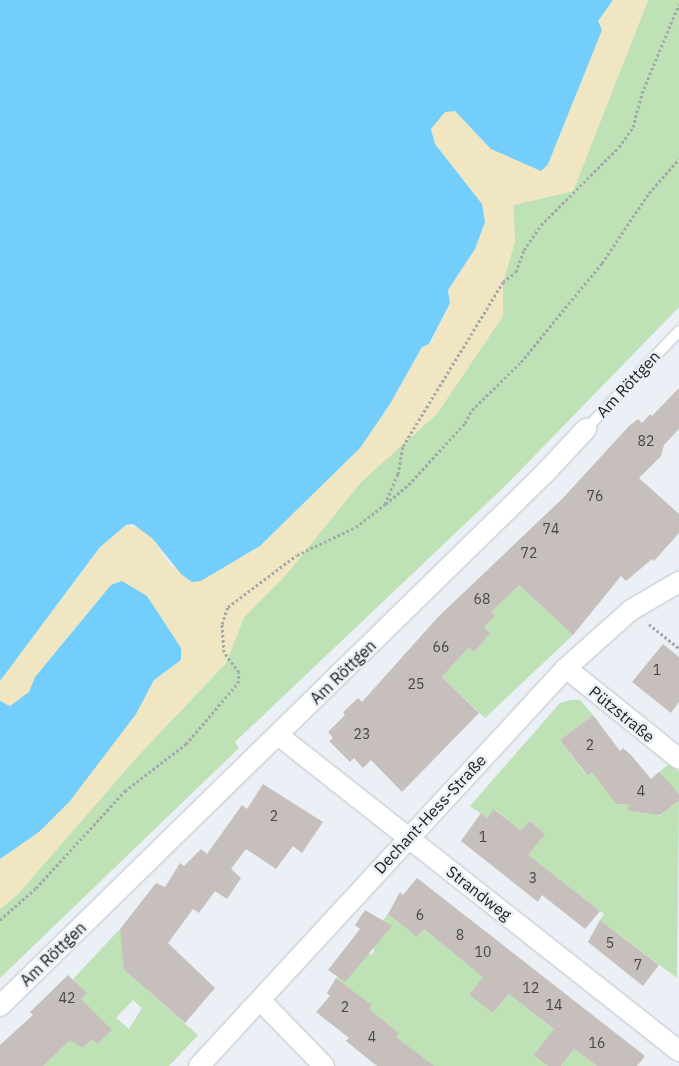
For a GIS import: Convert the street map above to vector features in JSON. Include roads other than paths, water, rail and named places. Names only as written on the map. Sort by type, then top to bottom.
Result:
[{"type":"street","name":"Am Röttgen","points":[[0,1006],[278,735],[586,429]]},
{"type":"street","name":"Dechant-Hess-Straße","points":[[199,1066],[408,837],[566,668],[631,610],[679,582]]},
{"type":"street","name":"Pützstraße","points":[[566,668],[679,759]]},
{"type":"street","name":"Strandweg","points":[[278,735],[679,1051]]},
{"type":"street","points":[[260,1000],[324,1066]]},
{"type":"lane","name":"Am Röttgen","points":[[586,429],[679,331]]},
{"type":"water","points":[[0,0],[613,0],[598,21],[602,30],[548,164],[541,171],[491,149],[455,111],[445,112],[431,129],[435,144],[482,204],[485,222],[475,249],[448,290],[450,303],[429,344],[422,347],[390,404],[360,448],[260,546],[201,581],[192,582],[181,574],[152,538],[133,524],[126,525],[100,547],[0,681]]},
{"type":"water","points":[[122,581],[147,596],[181,648],[181,660],[154,680],[136,714],[70,801],[39,832],[0,859],[0,701],[10,706],[29,692],[35,677],[111,585]]}]
